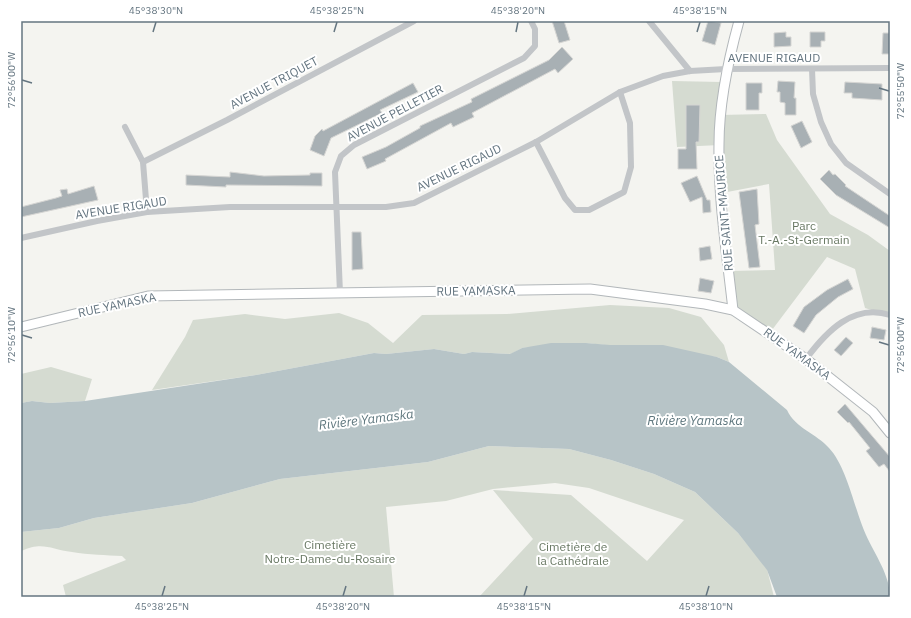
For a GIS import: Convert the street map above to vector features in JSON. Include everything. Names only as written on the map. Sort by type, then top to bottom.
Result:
[{"type":"street","name":"AVENUE TRIQUET","points":[[142,162],[227,120],[414,21]]},
{"type":"street","name":"AVENUE PELLETIER","points":[[340,293],[335,172],[340,156],[354,145],[524,58],[535,46],[535,29],[531,21]]},
{"type":"street","points":[[648,21],[690,71]]},
{"type":"street","name":"RUE SAINT-MAURICE","points":[[733,310],[719,180],[718,142],[726,69],[739,21]]},
{"type":"street","name":"AVENUE RIGAUD","points":[[21,238],[146,212],[230,207],[386,207],[414,203],[536,142],[620,92],[662,76],[690,71],[726,69],[890,68]]},
{"type":"street","points":[[812,69],[813,94],[821,122],[832,144],[846,163],[890,194]]},
{"type":"street","points":[[536,142],[565,198],[575,210],[589,210],[624,192],[631,167],[630,123],[620,92]]},
{"type":"street","points":[[125,127],[142,162],[146,212]]},
{"type":"street","name":"RUE YAMASKA","points":[[21,327],[148,296],[590,289],[705,304],[733,310],[806,359],[872,412],[890,433]]},
{"type":"street","points":[[806,359],[819,341],[843,320],[864,312],[890,315]]},
{"type":"green space","name":"Parc T.-A.-St-Germain","points":[[672,81],[722,82],[720,115],[766,114],[777,140],[830,214],[868,235],[890,251],[890,316],[865,308],[855,269],[827,257],[772,330],[733,310],[729,271],[775,270],[769,184],[722,193],[720,145],[677,147]]},
{"type":"green space","points":[[610,305],[669,308],[701,317],[724,345],[729,362],[717,357],[586,343],[522,348],[511,354],[472,352],[464,354],[434,349],[386,354],[374,353],[256,375],[152,390],[185,337],[193,320],[245,314],[285,319],[339,313],[368,323],[393,343],[422,315],[507,314]]},
{"type":"green space","points":[[51,367],[92,379],[85,401],[50,403],[32,401],[21,403],[21,374]]},
{"type":"green space","points":[[489,446],[569,449],[611,460],[654,474],[695,492],[738,533],[767,569],[774,597],[479,597],[533,539],[493,490],[571,495],[647,561],[684,520],[589,488],[555,483],[493,489],[446,501],[386,507],[394,597],[66,597],[63,585],[126,560],[122,556],[78,553],[41,546],[21,551],[21,532],[59,528],[94,518],[192,503],[280,479],[428,462]]},
{"type":"water","name":"Rivière Yamaska","points":[[551,343],[663,345],[717,357],[729,362],[787,410],[795,422],[824,443],[835,456],[846,478],[866,535],[885,573],[888,581],[890,597],[777,597],[767,570],[738,533],[695,492],[654,474],[611,460],[569,449],[489,446],[428,462],[280,479],[192,503],[94,518],[59,528],[21,532],[21,403],[32,401],[50,403],[85,401],[256,375],[374,353],[386,354],[434,349],[464,354],[472,352],[510,354],[522,348]]},
{"type":"building","points":[[552,21],[564,21],[570,40],[559,43]]},
{"type":"building","points":[[708,21],[721,23],[715,45],[702,41]]},
{"type":"building","points":[[786,32],[786,37],[791,37],[791,46],[774,47],[774,33]]},
{"type":"building","points":[[810,32],[825,32],[825,41],[821,41],[821,47],[810,47]]},
{"type":"building","points":[[883,33],[890,33],[890,54],[882,54]]},
{"type":"building","points":[[562,47],[573,59],[558,73],[555,69],[472,113],[474,117],[453,127],[451,123],[385,159],[386,161],[367,169],[362,157],[386,147],[420,128],[420,126],[472,102],[471,99],[549,60]]},
{"type":"building","points":[[778,81],[795,82],[794,98],[796,98],[796,115],[785,115],[785,103],[780,102],[780,92],[777,92]]},
{"type":"building","points":[[845,82],[882,84],[882,100],[852,98],[852,93],[844,93]]},
{"type":"building","points":[[413,83],[418,92],[380,110],[382,113],[331,138],[324,156],[310,150],[315,136],[322,129],[323,131]]},
{"type":"building","points":[[746,83],[762,83],[762,93],[759,93],[759,110],[746,110]]},
{"type":"building","points":[[686,105],[700,105],[699,142],[696,142],[697,169],[678,169],[678,149],[686,149]]},
{"type":"building","points":[[802,121],[812,142],[801,148],[791,126]]},
{"type":"building","points":[[829,170],[846,185],[845,186],[890,216],[890,228],[836,195],[820,179]]},
{"type":"building","points":[[230,172],[264,176],[310,175],[310,173],[322,173],[322,186],[226,185],[226,187],[186,185],[186,175],[230,177]]},
{"type":"building","points":[[697,176],[707,200],[710,200],[711,212],[703,213],[702,197],[690,202],[681,183]]},
{"type":"building","points":[[94,186],[98,200],[21,217],[21,207],[62,196],[60,190],[67,189],[68,194]]},
{"type":"building","points":[[757,189],[759,224],[755,225],[760,267],[749,268],[739,192]]},
{"type":"building","points":[[352,232],[361,232],[363,269],[352,270]]},
{"type":"building","points":[[710,246],[712,259],[700,261],[699,248]]},
{"type":"building","points":[[700,278],[714,281],[711,293],[698,291]]},
{"type":"building","points":[[848,279],[853,289],[838,297],[816,315],[804,333],[793,326],[804,307],[827,290]]},
{"type":"building","points":[[872,327],[886,330],[884,340],[870,338]]},
{"type":"building","points":[[846,337],[853,343],[841,356],[834,350]]},
{"type":"building","points":[[845,404],[890,457],[890,472],[884,464],[879,467],[866,451],[870,448],[849,422],[848,423],[837,412]]},
{"type":"park label","name":"Cimetière Notre-Dame-du-Rosaire","points":[[330,552]]},
{"type":"park label","name":"Cimetière de la Cathédrale","points":[[573,554]]}]
